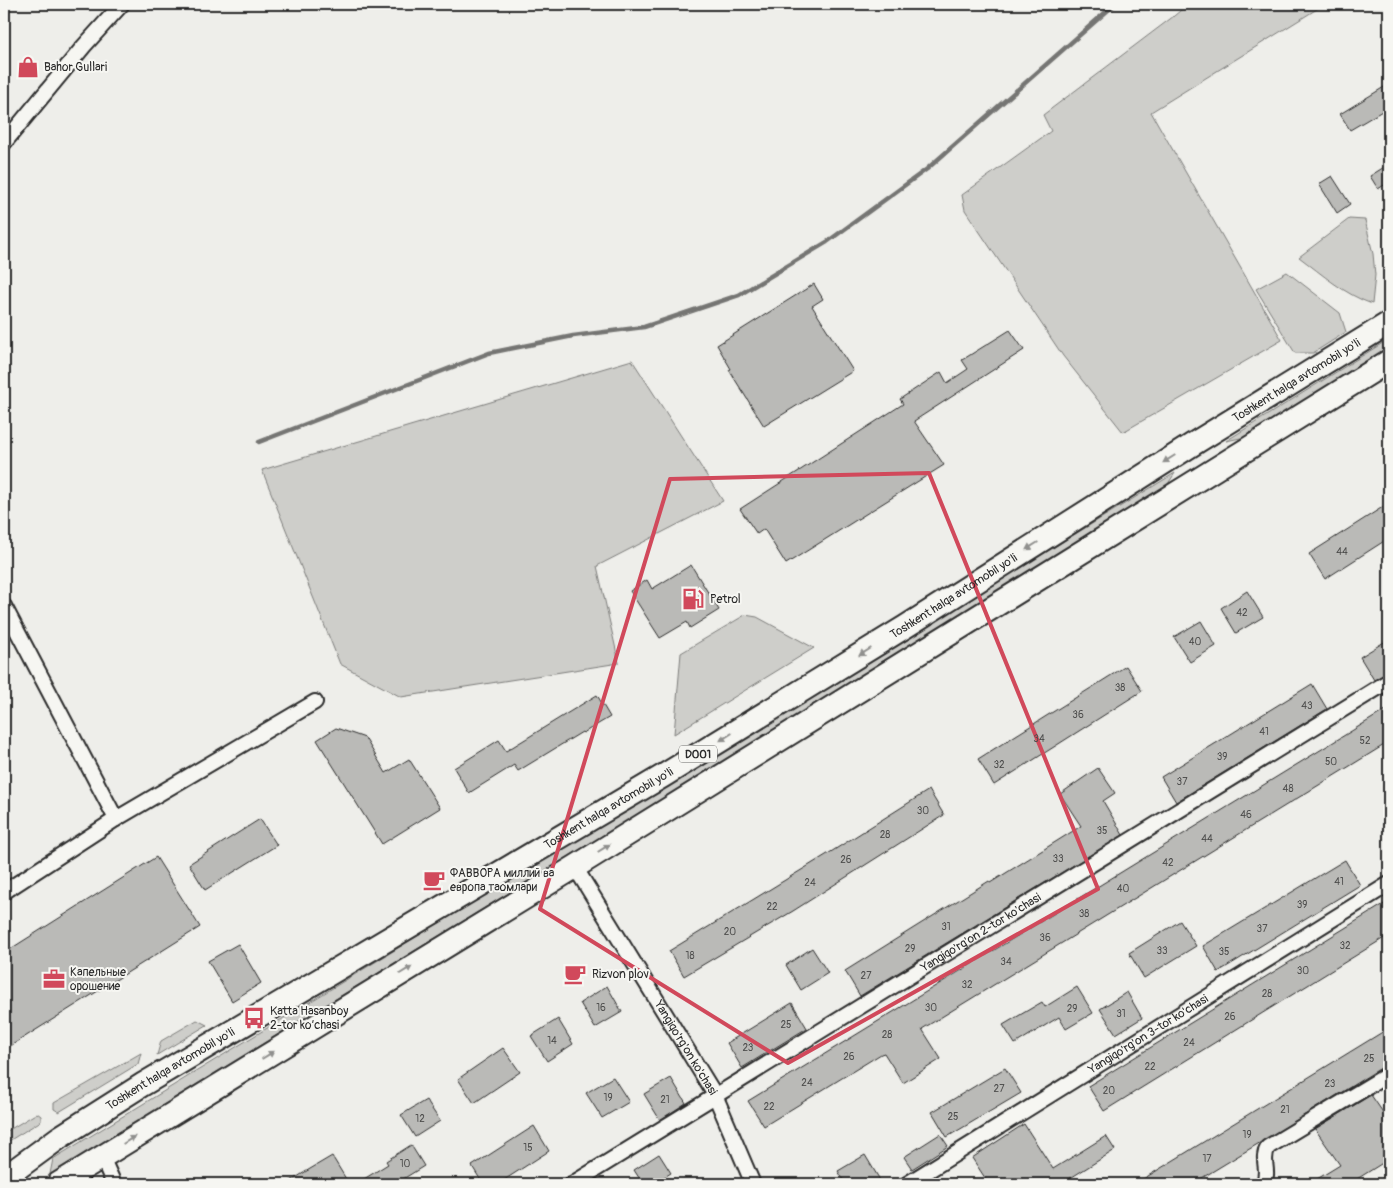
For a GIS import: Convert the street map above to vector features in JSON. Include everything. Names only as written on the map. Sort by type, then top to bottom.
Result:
[{"type":"highway","name":"Toshkent halqa avtomobil yo'li","points":[[4,1179],[60,1137],[142,1085],[663,776],[905,627],[1198,441],[1389,323]]},
{"type":"highway","name":"D001","points":[[58,1184],[1389,361]]},
{"type":"highway","points":[[1198,441],[1215,469]]},
{"type":"highway","points":[[4,1179],[11,1184]]},
{"type":"street","points":[[4,143],[84,46],[122,4]]},
{"type":"street","points":[[4,606],[116,819]]},
{"type":"street","name":"Yangiqo'rg'on 2-tor ko'chasi","points":[[572,1184],[1389,681]]},
{"type":"street","points":[[4,892],[116,819],[316,702]]},
{"type":"street","name":"Yangiqo'rg'on ko'chasi","points":[[575,866],[715,1095],[753,1184]]},
{"type":"street","name":"Yangiqo'rg'on 3-tor ko'chasi","points":[[907,1184],[1389,884]]},
{"type":"street","points":[[1263,1184],[1267,1177],[1264,1154],[1268,1147],[1389,1074]]},
{"type":"street","points":[[102,1157],[114,1184]]},
{"type":"highlighted area","points":[[929,473],[1098,889],[788,1063],[540,909],[670,479]]},
{"type":"shaded area","points":[[1188,4],[1325,4],[1151,112],[1282,340],[1123,432],[1063,356],[965,210],[962,195],[1051,131],[1043,115]]},
{"type":"shaded area","points":[[1349,219],[1365,220],[1373,254],[1375,275],[1372,304],[1343,289],[1299,257]]},
{"type":"shaded area","points":[[1287,272],[1340,313],[1346,332],[1313,353],[1295,353],[1256,289]]},
{"type":"shaded area","points":[[1389,339],[1389,352],[1260,434],[1226,441]]},
{"type":"shaded area","points":[[632,360],[723,501],[597,566],[619,663],[401,697],[340,664],[262,470]]},
{"type":"shaded area","points":[[1175,473],[1162,493],[50,1174],[53,1159]]},
{"type":"shaded area","points":[[745,615],[757,617],[814,648],[674,734],[681,653]]},
{"type":"shaded area","points":[[197,1020],[207,1025],[157,1055],[161,1041]]},
{"type":"shaded area","points":[[141,1053],[138,1064],[59,1112],[54,1109],[54,1103]]},
{"type":"shaded area","points":[[37,1113],[41,1116],[41,1121],[4,1144],[4,1133]]},
{"type":"building","points":[[1389,84],[1389,107],[1350,130],[1340,114]]},
{"type":"building","points":[[1389,164],[1389,182],[1378,189],[1370,176]]},
{"type":"building","points":[[1332,176],[1350,204],[1337,213],[1319,184]]},
{"type":"building","points":[[814,284],[823,299],[812,306],[853,371],[764,426],[729,370],[731,369],[717,345]]},
{"type":"building","points":[[1010,330],[1024,350],[914,421],[944,465],[786,564],[764,529],[757,534],[740,509],[903,404],[900,399],[941,372],[947,383],[968,369],[962,360]]},
{"type":"building","points":[[1389,503],[1389,538],[1325,579],[1309,554]]},
{"type":"building","points":[[691,565],[719,610],[690,628],[687,622],[660,638],[630,591],[647,580],[652,589]]},
{"type":"building","points":[[1247,591],[1263,617],[1236,633],[1221,608]]},
{"type":"building","points":[[1201,621],[1216,646],[1190,662],[1174,637]]},
{"type":"building","points":[[1389,639],[1389,672],[1374,680],[1360,657]]},
{"type":"building","points":[[1126,666],[1142,691],[994,785],[978,759]]},
{"type":"building","points":[[1312,684],[1327,709],[1176,802],[1161,777]]},
{"type":"building","points":[[597,695],[610,717],[518,771],[514,765],[469,793],[454,768],[499,740],[506,751]]},
{"type":"building","points":[[1389,708],[1389,742],[922,1029],[941,1059],[903,1083],[884,1053],[881,1054],[764,1126],[748,1101]]},
{"type":"building","points":[[336,728],[365,738],[386,773],[409,759],[440,808],[382,844],[317,740]]},
{"type":"building","points":[[1098,768],[1115,793],[1103,801],[1123,835],[860,996],[845,971],[1081,826],[1060,794]]},
{"type":"building","points":[[929,790],[944,815],[793,911],[684,976],[669,951]]},
{"type":"building","points":[[260,819],[277,845],[205,890],[189,864]]},
{"type":"building","points":[[156,857],[200,927],[4,1050],[4,953]]},
{"type":"building","points":[[1345,860],[1360,885],[1218,972],[1203,946]]},
{"type":"building","points":[[1389,901],[1389,935],[1104,1111],[1088,1086]]},
{"type":"building","points":[[1180,921],[1196,946],[1144,978],[1129,953]]},
{"type":"building","points":[[238,944],[261,983],[232,1001],[208,961]]},
{"type":"building","points":[[812,948],[828,973],[801,990],[786,965]]},
{"type":"building","points":[[607,986],[622,1012],[595,1028],[580,1003]]},
{"type":"building","points":[[1077,987],[1093,1013],[1066,1029],[1059,1017],[1015,1044],[1003,1025],[1042,1002],[1045,1007]]},
{"type":"building","points":[[1127,992],[1142,1018],[1116,1034],[1100,1009]]},
{"type":"building","points":[[792,1003],[807,1028],[742,1068],[727,1043]]},
{"type":"building","points":[[558,1019],[573,1044],[547,1061],[531,1036]]},
{"type":"building","points":[[1389,1028],[1389,1063],[1261,1142],[1192,1184],[1135,1184]]},
{"type":"building","points":[[503,1048],[520,1072],[474,1103],[458,1079]]},
{"type":"building","points":[[1005,1068],[1021,1093],[947,1137],[932,1112]]},
{"type":"building","points":[[613,1077],[629,1102],[602,1118],[586,1093]]},
{"type":"building","points":[[671,1078],[686,1103],[660,1120],[644,1094]]},
{"type":"building","points":[[1371,1095],[1389,1121],[1389,1159],[1349,1184],[1309,1184],[1340,1165],[1315,1129]]},
{"type":"building","points":[[426,1100],[440,1121],[415,1137],[401,1115]]},
{"type":"building","points":[[1024,1124],[1053,1169],[1106,1136],[1115,1150],[1061,1184],[989,1184],[972,1158]]},
{"type":"building","points":[[534,1126],[549,1151],[498,1184],[483,1184],[472,1166]]},
{"type":"building","points":[[940,1134],[948,1146],[912,1169],[904,1157]]},
{"type":"building","points":[[411,1145],[424,1166],[395,1184],[356,1184],[388,1164],[386,1161]]},
{"type":"building","points":[[659,1154],[671,1173],[653,1184],[643,1184],[634,1170]]},
{"type":"building","points":[[865,1155],[880,1180],[873,1184],[846,1184],[838,1171]]},
{"type":"building","points":[[332,1156],[349,1184],[286,1184],[305,1172]]},
{"type":"waterway","points":[[259,442],[489,353],[573,336],[644,327],[739,295],[827,242],[927,169],[1115,4]]},
{"type":"place","name":"Bahor Gullari","points":[[28,67]]},
{"type":"place","name":"Petrol","points":[[693,599]]},
{"type":"place","name":"ФАВВОРА миллий ва европа таомлари","points":[[434,880]]},
{"type":"place","name":"Rizvon plov","points":[[575,974]]},
{"type":"place","name":"Капельные орошение","points":[[54,979]]},
{"type":"place","name":"Katta Hasanboy 2-tor ko’chasi","points":[[254,1018]]}]
